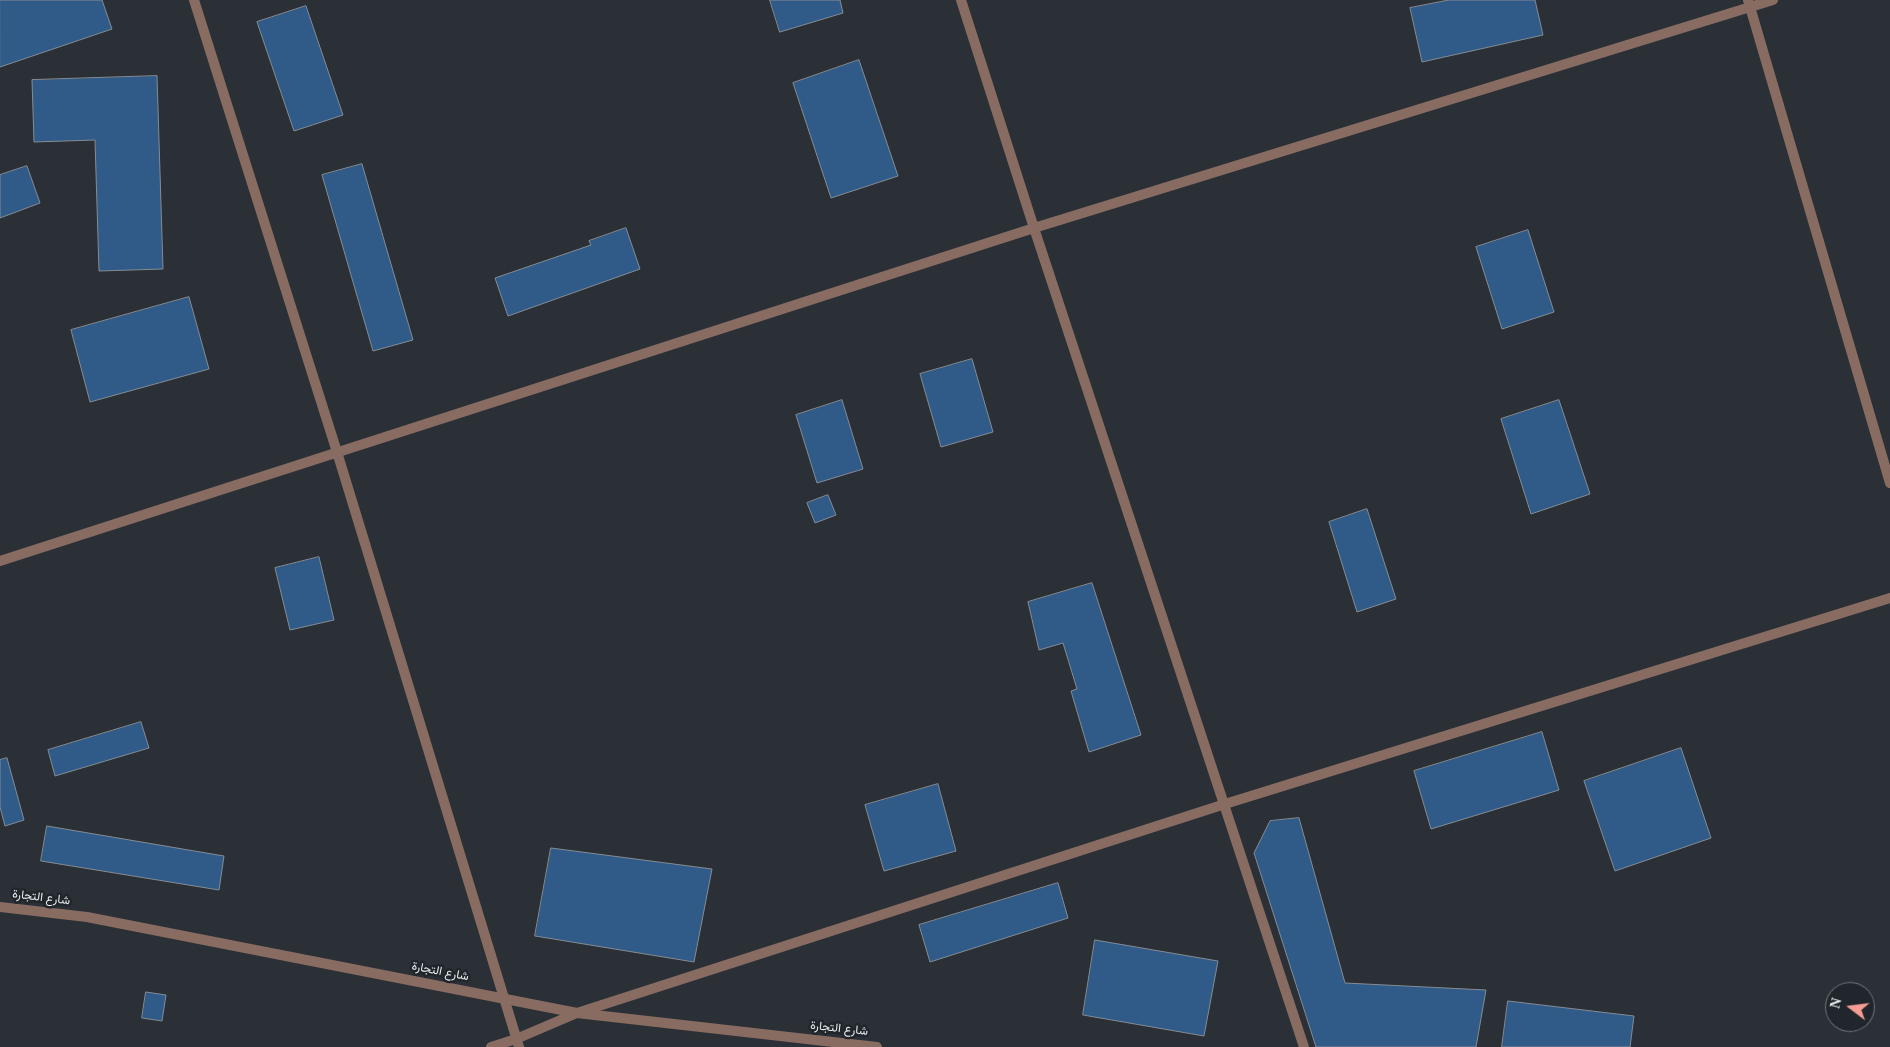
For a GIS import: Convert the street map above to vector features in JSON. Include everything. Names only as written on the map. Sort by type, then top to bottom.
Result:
[{"type":"street","points":[[194,0],[337,452],[518,1043]]},
{"type":"street","points":[[962,0],[1034,228],[1304,1047]]},
{"type":"street","points":[[0,561],[1034,228],[1749,4],[1774,0]]},
{"type":"street","points":[[1749,4],[1890,483]]},
{"type":"street","points":[[492,1047],[518,1043],[577,1013],[1225,804],[1890,598]]},
{"type":"street","name":"شارع التجارة","points":[[0,906],[87,917],[577,1013],[877,1047]]},
{"type":"building","points":[[0,0],[102,0],[112,29],[0,67]]},
{"type":"building","points":[[770,0],[840,0],[843,13],[780,32]]},
{"type":"building","points":[[1449,0],[1535,0],[1543,35],[1422,62],[1410,8]]},
{"type":"building","points":[[306,6],[343,115],[294,131],[257,22]]},
{"type":"building","points":[[859,60],[898,176],[831,198],[793,83]]},
{"type":"building","points":[[157,76],[163,269],[99,271],[95,140],[34,142],[32,80]]},
{"type":"building","points":[[362,164],[413,340],[373,351],[322,175]]},
{"type":"building","points":[[27,166],[40,203],[0,218],[0,175]]},
{"type":"building","points":[[626,228],[640,269],[508,316],[495,278],[591,245],[589,241]]},
{"type":"building","points":[[1528,230],[1554,312],[1502,329],[1476,247]]},
{"type":"building","points":[[189,297],[209,369],[90,402],[71,330]]},
{"type":"building","points":[[972,359],[993,432],[941,447],[920,374]]},
{"type":"building","points":[[842,400],[863,469],[817,483],[796,415]]},
{"type":"building","points":[[1559,400],[1590,494],[1531,514],[1501,419]]},
{"type":"building","points":[[828,495],[836,515],[815,523],[807,503]]},
{"type":"building","points":[[1367,509],[1396,599],[1357,612],[1329,522]]},
{"type":"building","points":[[319,557],[334,620],[290,630],[275,568]]},
{"type":"building","points":[[1092,583],[1141,735],[1089,752],[1071,691],[1077,689],[1063,643],[1039,650],[1028,602]]},
{"type":"building","points":[[141,722],[149,748],[55,776],[48,750]]},
{"type":"building","points":[[1542,732],[1559,790],[1431,829],[1414,771]]},
{"type":"building","points":[[1681,748],[1711,838],[1615,871],[1584,781]]},
{"type":"building","points":[[7,758],[24,820],[5,826],[0,807],[0,760]]},
{"type":"building","points":[[938,784],[956,851],[884,871],[865,805]]},
{"type":"building","points":[[1299,818],[1345,983],[1486,990],[1476,1047],[1316,1047],[1254,853],[1270,821]]},
{"type":"building","points":[[47,826],[224,856],[219,890],[41,861]]},
{"type":"building","points":[[551,848],[712,869],[694,962],[535,936]]},
{"type":"building","points":[[1058,883],[1068,918],[930,962],[919,925]]},
{"type":"building","points":[[1095,940],[1218,961],[1204,1036],[1083,1015]]},
{"type":"building","points":[[146,992],[166,995],[162,1021],[142,1018]]},
{"type":"building","points":[[1508,1001],[1634,1016],[1630,1047],[1502,1047]]}]
